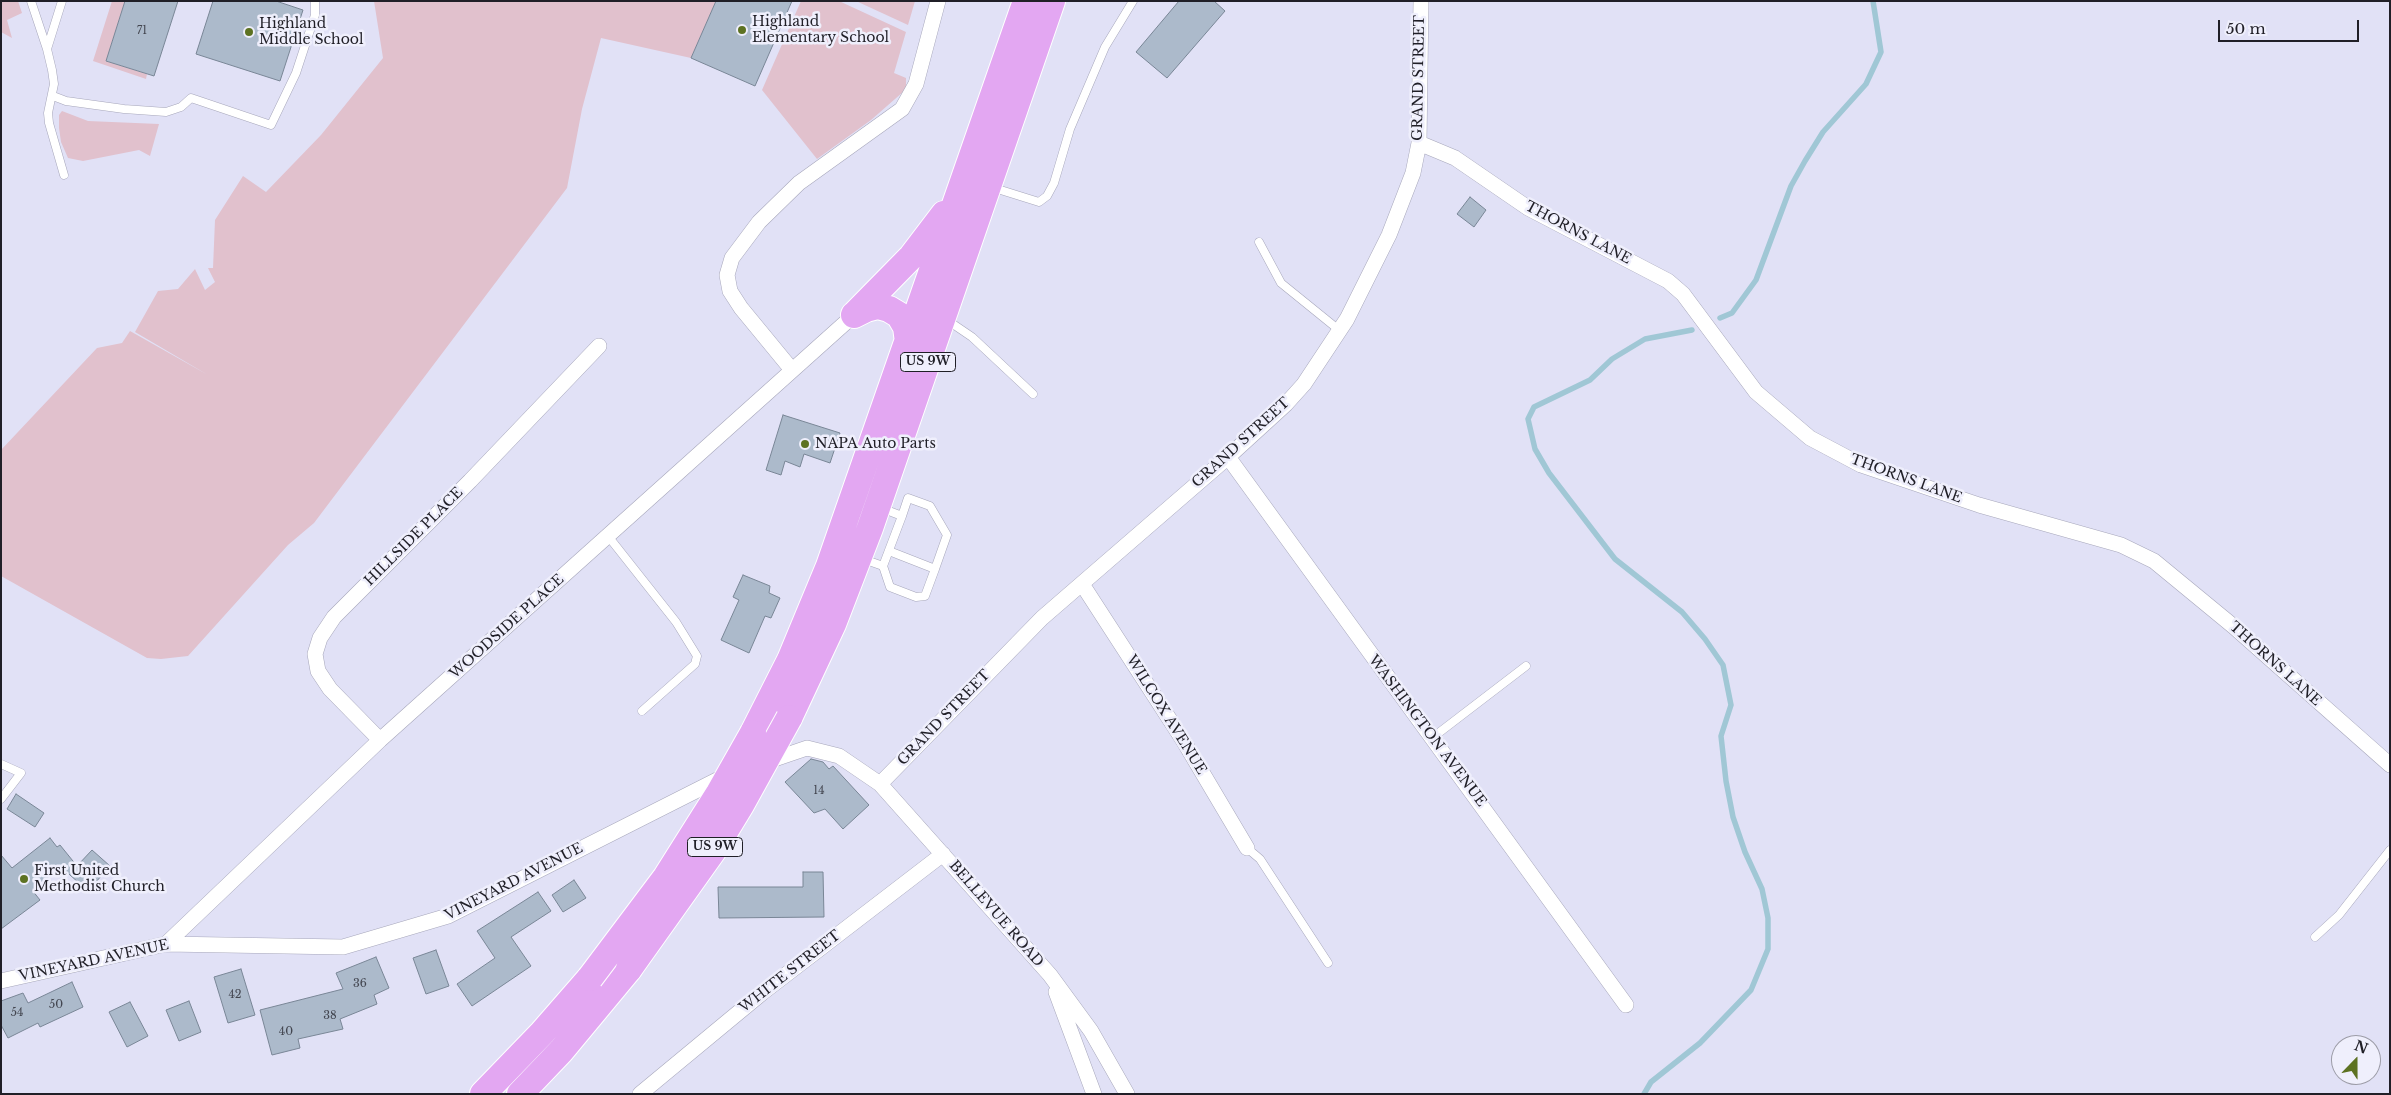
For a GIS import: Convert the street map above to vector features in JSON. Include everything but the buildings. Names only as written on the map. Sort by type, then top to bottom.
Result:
[{"type":"highway","name":"US 9W","points":[[483,1094],[542,1033],[590,978],[671,869],[719,793],[753,733],[790,660],[817,598],[1026,1]]},
{"type":"highway","name":"US 9W","points":[[520,1094],[561,1051],[629,969],[713,851],[760,772],[789,718],[833,624],[871,561],[877,506],[1052,1]]},
{"type":"highway","points":[[854,315],[928,238],[969,168]]},
{"type":"highway","points":[[854,315],[878,306],[889,309],[898,316],[906,327],[908,342]]},
{"type":"street","points":[[792,370],[740,308],[730,291],[727,275],[732,258],[759,222],[799,183],[902,109],[916,84],[938,1]]},
{"type":"street","name":"GRAND STREET","points":[[880,784],[1042,618],[1228,457],[1286,404],[1304,384],[1339,330],[1389,236],[1413,173],[1419,143],[1421,1]]},
{"type":"street","name":"THORNS LANE","points":[[1419,143],[1455,158],[1528,208],[1668,281],[1683,294],[1756,392],[1810,438],[1861,465],[1978,505],[2121,545],[2154,560],[2233,626],[2390,765]]},
{"type":"street","name":"WOODSIDE PLACE","points":[[166,944],[380,740],[854,315]]},
{"type":"street","name":"HILLSIDE PLACE","points":[[380,740],[330,689],[318,672],[315,654],[320,638],[334,617],[470,482],[600,346]]},
{"type":"street","name":"WASHINGTON AVENUE","points":[[1228,457],[1626,1005]]},
{"type":"street","name":"WILCOX AVENUE","points":[[1082,584],[1183,740],[1247,848]]},
{"type":"street","name":"VINEYARD AVENUE","points":[[1,981],[166,944],[343,947],[448,916],[722,776],[807,748],[838,756],[880,784],[943,854]]},
{"type":"street","name":"BELLEVUE ROAD","points":[[943,854],[1050,975],[1091,1031],[1127,1094]]},
{"type":"street","name":"WHITE STREET","points":[[640,1094],[762,993],[943,854]]},
{"type":"street","points":[[1050,975],[1089,1090]]},
{"type":"lane","points":[[31,1],[47,49],[54,84],[48,113],[49,123],[64,175]]},
{"type":"lane","points":[[47,49],[62,1]]},
{"type":"lane","points":[[53,96],[66,101],[124,110],[166,112],[181,107],[191,98],[271,125],[296,73],[315,15],[315,1]]},
{"type":"lane","points":[[989,186],[1038,202],[1048,196],[1054,183],[1070,129],[1105,47],[1133,1]]},
{"type":"lane","points":[[1259,242],[1281,284],[1339,330]]},
{"type":"lane","points":[[943,318],[972,337],[1033,394]]},
{"type":"lane","points":[[908,498],[930,506],[947,536],[925,596],[916,597],[890,587],[871,561],[889,551],[908,498]]},
{"type":"lane","points":[[877,506],[902,516]]},
{"type":"lane","points":[[608,536],[676,622],[697,656],[695,664],[642,712]]},
{"type":"lane","points":[[889,551],[934,569]]},
{"type":"lane","points":[[1432,738],[1526,666]]},
{"type":"lane","points":[[1,764],[21,773],[1,799]]},
{"type":"lane","points":[[1247,848],[1260,859],[1328,963]]},
{"type":"lane","points":[[2315,937],[2335,920],[2390,850]]},
{"type":"shaded area","points":[[1,1],[18,1],[22,13],[7,20],[12,38],[1,32]]},
{"type":"shaded area","points":[[112,1],[125,1],[106,61],[147,74],[146,79],[93,61]]},
{"type":"shaded area","points":[[374,1],[716,1],[691,58],[601,38],[582,109],[567,188],[314,523],[288,545],[188,656],[161,659],[147,658],[1,576],[1,450],[97,348],[122,343],[130,331],[208,375],[135,332],[158,291],[178,289],[195,269],[205,290],[215,282],[208,268],[213,268],[215,220],[243,176],[266,192],[321,135],[383,58]]},
{"type":"shaded area","points":[[801,1],[839,1],[906,32],[894,73],[906,78],[906,87],[903,92],[871,120],[817,159],[762,90]]},
{"type":"shaded area","points":[[856,1],[896,2],[915,1],[908,25]]},
{"type":"shaded area","points":[[62,111],[88,121],[159,124],[150,156],[139,150],[83,161],[68,158],[61,142],[59,128],[59,115]]},
{"type":"waterway","points":[[1720,318],[1732,313],[1756,280],[1791,186],[1823,132],[1866,84],[1881,52],[1873,1]]},
{"type":"waterway","points":[[1644,1094],[1651,1082],[1700,1043],[1751,990],[1768,949],[1768,918],[1762,889],[1745,852],[1733,817],[1726,781],[1721,736],[1731,705],[1723,665],[1705,639],[1682,612],[1615,559],[1549,473],[1535,449],[1528,419],[1534,407],[1590,380],[1612,359],[1645,339],[1692,330]]},
{"type":"place","name":"Highland Elementary School","points":[[742,30]]},
{"type":"place","name":"Highland Middle School","points":[[249,32]]},
{"type":"place","name":"NAPA Auto Parts","points":[[805,444]]},
{"type":"place","name":"First United Methodist Church","points":[[24,879]]}]
